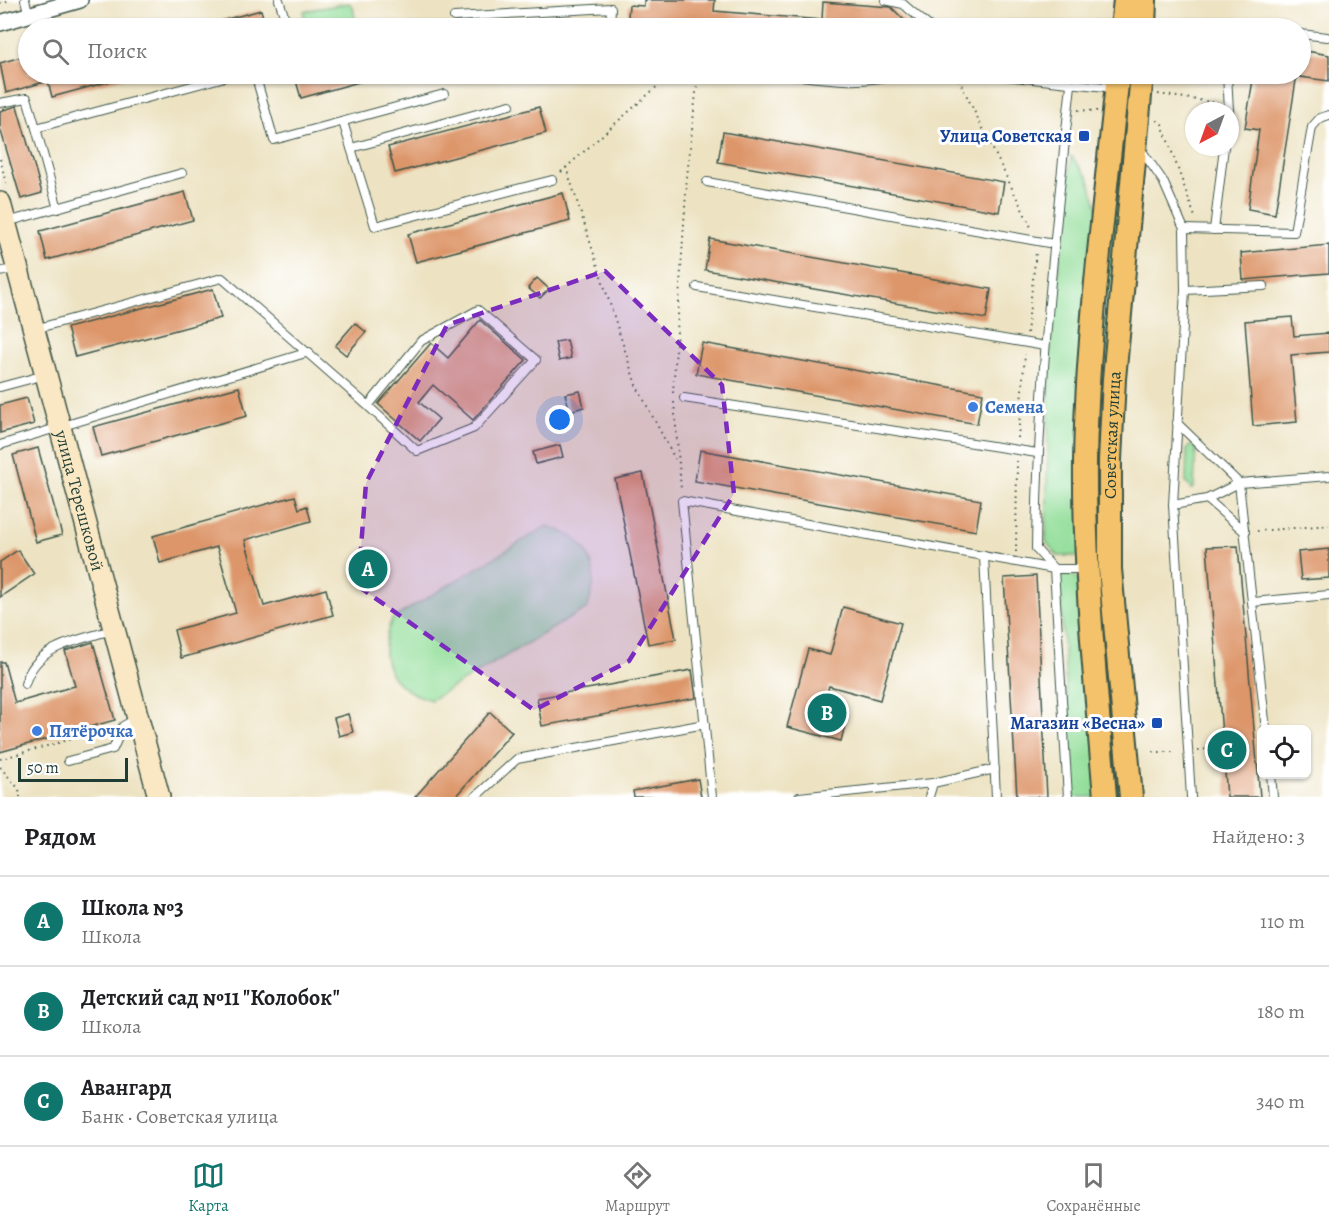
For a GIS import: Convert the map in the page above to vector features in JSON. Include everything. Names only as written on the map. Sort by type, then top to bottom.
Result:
[{"type":"main road","points":[[1123,18],[1125,0]]},
{"type":"main road","points":[[1144,18],[1145,0]]},
{"type":"main road","name":"Советская улица","points":[[1106,797],[1087,569],[1086,417],[1117,84]]},
{"type":"main road","name":"Советская улица","points":[[1131,797],[1110,569],[1110,480],[1114,379],[1134,180],[1147,84]]},
{"type":"street","points":[[0,23],[27,7],[80,0]]},
{"type":"street","name":"улица Терешковой","points":[[3,213],[9,270],[34,329],[114,630],[131,722],[159,797]]},
{"type":"lane","points":[[279,0],[285,18]]},
{"type":"lane","points":[[885,0],[903,4],[919,18]]},
{"type":"lane","points":[[454,17],[614,4]]},
{"type":"lane","points":[[1311,36],[1327,38]]},
{"type":"lane","points":[[36,128],[199,84]]},
{"type":"lane","points":[[258,84],[274,140],[444,94]]},
{"type":"lane","points":[[1063,84],[1082,84]]},
{"type":"lane","points":[[1228,84],[1229,102]]},
{"type":"lane","points":[[1068,797],[1054,569],[1036,549],[1037,453],[1044,346],[1071,85]]},
{"type":"lane","points":[[0,103],[27,98],[58,208]]},
{"type":"lane","points":[[351,148],[510,105]]},
{"type":"lane","points":[[1184,229],[1294,232],[1312,128],[1320,118],[1329,115]]},
{"type":"lane","points":[[343,122],[375,226],[552,180]]},
{"type":"lane","points":[[1138,145],[1163,181],[1184,229],[1185,290],[1173,505],[1191,797]]},
{"type":"lane","points":[[1214,230],[1223,156]]},
{"type":"lane","points":[[1134,180],[1145,171],[1152,172],[1163,181]]},
{"type":"lane","points":[[3,213],[58,208],[182,173]]},
{"type":"lane","points":[[707,182],[1054,244]]},
{"type":"lane","points":[[34,329],[222,278],[309,352],[417,452],[474,428],[536,360],[478,309],[421,340],[368,406]]},
{"type":"lane","points":[[1185,290],[1264,286]]},
{"type":"lane","points":[[697,287],[1044,346]]},
{"type":"lane","points":[[0,445],[309,352]]},
{"type":"lane","points":[[0,387],[46,375]]},
{"type":"lane","points":[[684,398],[1037,453]]},
{"type":"lane","points":[[1177,423],[1239,483],[1266,725]]},
{"type":"lane","points":[[1173,505],[1207,499],[1239,483],[1329,476]]},
{"type":"lane","points":[[1207,499],[1245,532]]},
{"type":"lane","points":[[712,797],[682,501],[1054,569],[1087,569]]},
{"type":"lane","points":[[984,556],[996,797]]},
{"type":"lane","points":[[1253,603],[1329,595]]},
{"type":"lane","points":[[25,684],[28,673],[41,656],[54,648],[114,630]]},
{"type":"lane","points":[[68,761],[113,749],[131,722]]},
{"type":"lane","points":[[475,797],[517,759],[705,724]]},
{"type":"lane","points":[[799,797],[933,783],[996,769]]},
{"type":"lane","points":[[1271,779],[1273,797]]},
{"type":"lane","points":[[929,797],[933,783]]},
{"type":"path","points":[[0,3],[11,0]]},
{"type":"path","points":[[660,84],[566,167],[636,385],[676,461]]},
{"type":"path","points":[[682,501],[676,461],[673,397],[687,177],[697,84]]},
{"type":"path","points":[[961,84],[1038,241],[1017,450],[1015,520],[1017,562]]},
{"type":"path","points":[[1150,84],[1209,102]]},
{"type":"path","points":[[1069,109],[1099,111]]},
{"type":"path","points":[[1154,117],[1162,124],[1196,220],[1214,230]]},
{"type":"path","points":[[1245,532],[1329,525]]},
{"type":"path","points":[[0,759],[131,722]]},
{"type":"path","points":[[0,767],[19,789],[20,797]]},
{"type":"highlighted area","points":[[605,271],[722,385],[734,494],[629,661],[534,710],[358,586],[366,483],[447,325]]},
{"type":"green space","points":[[349,3],[353,7],[355,18],[304,18],[304,11]]},
{"type":"green space","points":[[1124,102],[1132,103],[1103,558],[1096,558],[1096,444],[1102,330]]},
{"type":"green space","points":[[1071,156],[1088,177],[1098,208],[1080,556],[1058,556],[1046,542],[1050,349]]},
{"type":"green space","points":[[1196,443],[1194,488],[1191,489],[1186,482],[1187,448]]},
{"type":"green space","points":[[547,526],[573,538],[589,556],[593,580],[587,608],[431,700],[417,695],[396,680],[389,670],[385,647],[392,619]]},
{"type":"green space","points":[[1074,575],[1083,588],[1100,797],[1073,797],[1059,576]]},
{"type":"green space","points":[[1106,579],[1122,797],[1114,797],[1095,580]]},
{"type":"building","points":[[644,0],[715,0],[714,11],[798,18],[628,18],[629,5],[644,6]]},
{"type":"building","points":[[823,2],[891,7],[902,18],[822,18]]},
{"type":"building","points":[[261,10],[263,18],[231,18]]},
{"type":"building","points":[[1311,52],[1329,55],[1329,81],[1311,79]]},
{"type":"building","points":[[18,58],[18,84],[38,84],[6,93],[0,63]]},
{"type":"building","points":[[49,84],[100,84],[52,97]]},
{"type":"building","points":[[297,84],[352,84],[301,98]]},
{"type":"building","points":[[1252,84],[1295,84],[1275,214],[1248,209],[1259,130],[1245,128]]},
{"type":"building","points":[[17,106],[42,193],[21,199],[0,128],[0,111]]},
{"type":"building","points":[[539,107],[546,133],[395,173],[388,147]]},
{"type":"building","points":[[723,132],[1004,182],[999,212],[718,162]]},
{"type":"building","points":[[185,192],[193,220],[47,260],[40,231]]},
{"type":"building","points":[[563,193],[570,221],[416,262],[408,234]]},
{"type":"building","points":[[710,239],[991,289],[986,319],[705,270]]},
{"type":"building","points":[[1329,245],[1329,273],[1243,280],[1241,253]]},
{"type":"building","points":[[537,278],[549,289],[540,298],[528,288]]},
{"type":"building","points":[[213,289],[221,318],[75,357],[67,328]]},
{"type":"building","points":[[1292,317],[1294,336],[1329,333],[1329,352],[1291,355],[1297,422],[1253,426],[1245,321]]},
{"type":"building","points":[[480,320],[526,360],[473,420],[433,385],[419,402],[439,419],[420,441],[378,404],[431,343],[448,358]]},
{"type":"building","points":[[355,323],[366,332],[346,355],[335,346]]},
{"type":"building","points":[[567,340],[571,358],[559,361],[555,342]]},
{"type":"building","points":[[702,343],[983,393],[977,424],[696,374]]},
{"type":"building","points":[[239,387],[247,416],[101,456],[93,427]]},
{"type":"building","points":[[580,391],[584,407],[570,411],[565,394]]},
{"type":"building","points":[[27,398],[34,424],[0,433],[0,405]]},
{"type":"building","points":[[560,445],[563,457],[536,464],[533,452]]},
{"type":"building","points":[[38,448],[62,535],[36,542],[13,455]]},
{"type":"building","points":[[700,450],[981,500],[976,531],[695,481]]},
{"type":"building","points":[[643,473],[676,639],[648,644],[615,479]]},
{"type":"building","points":[[295,496],[299,509],[307,506],[311,521],[245,540],[264,606],[326,589],[333,615],[181,658],[174,630],[236,613],[217,547],[160,563],[153,536]]},
{"type":"building","points":[[1238,546],[1260,797],[1227,797],[1207,547]]},
{"type":"building","points":[[1329,549],[1329,578],[1301,580],[1298,552]]},
{"type":"building","points":[[18,550],[34,574],[0,597],[0,562]]},
{"type":"building","points":[[1036,576],[1047,797],[1017,797],[1004,578]]},
{"type":"building","points":[[843,607],[901,623],[880,700],[829,686],[823,707],[848,714],[841,741],[787,727],[808,649],[830,655]]},
{"type":"building","points":[[93,642],[115,720],[0,752],[0,662],[4,662],[15,703],[75,686],[65,651]]},
{"type":"building","points":[[692,670],[696,698],[542,726],[537,698]]},
{"type":"building","points":[[490,712],[512,732],[455,797],[415,797]]},
{"type":"building","points":[[348,714],[353,732],[339,736],[334,718]]},
{"type":"building","points":[[698,779],[701,797],[634,797],[633,791]]},
{"type":"place","name":"Улица Советская","points":[[1084,136]]},
{"type":"place","name":"Семена","points":[[973,407]]},
{"type":"place","name":"Школа №3","points":[[368,569]]},
{"type":"place","name":"Детский сад №11 \"Колобок\"","points":[[827,713]]},
{"type":"place","name":"Магазин «Весна»","points":[[1157,723]]},
{"type":"place","name":"Пятёрочка","points":[[37,731]]},
{"type":"place","name":"Авангард","points":[[1227,750]]}]
